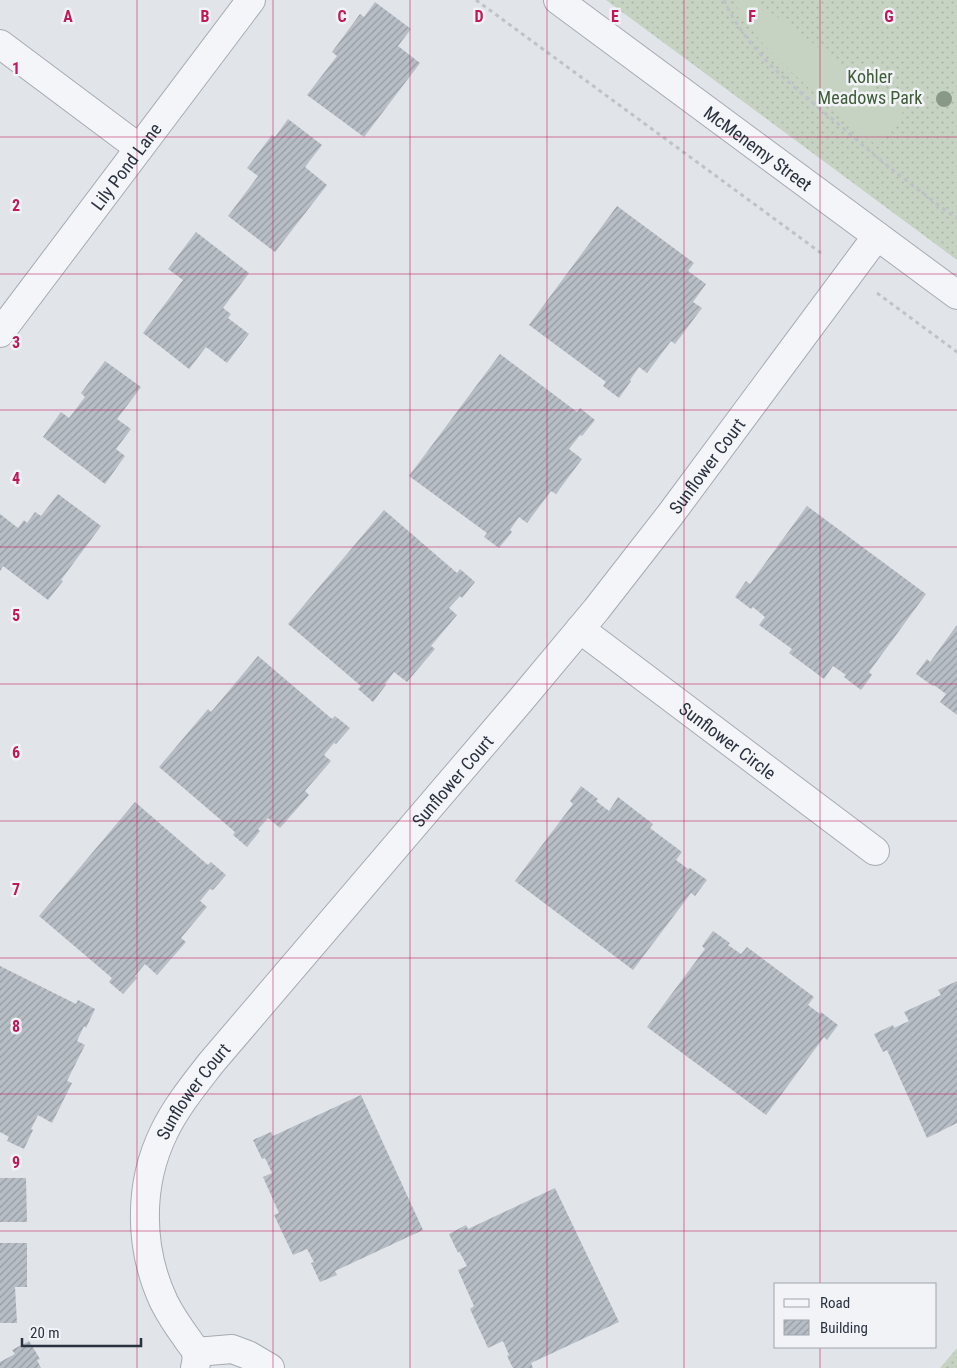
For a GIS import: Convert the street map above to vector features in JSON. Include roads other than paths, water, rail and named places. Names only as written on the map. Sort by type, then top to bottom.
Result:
[{"type":"street","name":"Lily Pond Lane","points":[[0,332],[251,0]]},
{"type":"street","name":"McMenemy Street","points":[[558,0],[957,295]]},
{"type":"street","points":[[0,44],[139,148]]},
{"type":"street","name":"Sunflower Court","points":[[270,1368],[248,1355],[232,1349],[196,1360],[165,1304],[152,1271],[148,1254],[145,1219],[147,1185],[156,1149],[164,1132],[182,1100],[211,1063],[514,709],[651,540],[877,236]]},
{"type":"street","name":"Sunflower Circle","points":[[580,629],[875,851]]},
{"type":"park label","name":"Kohler Meadows Park","points":[[870,86]]}]
